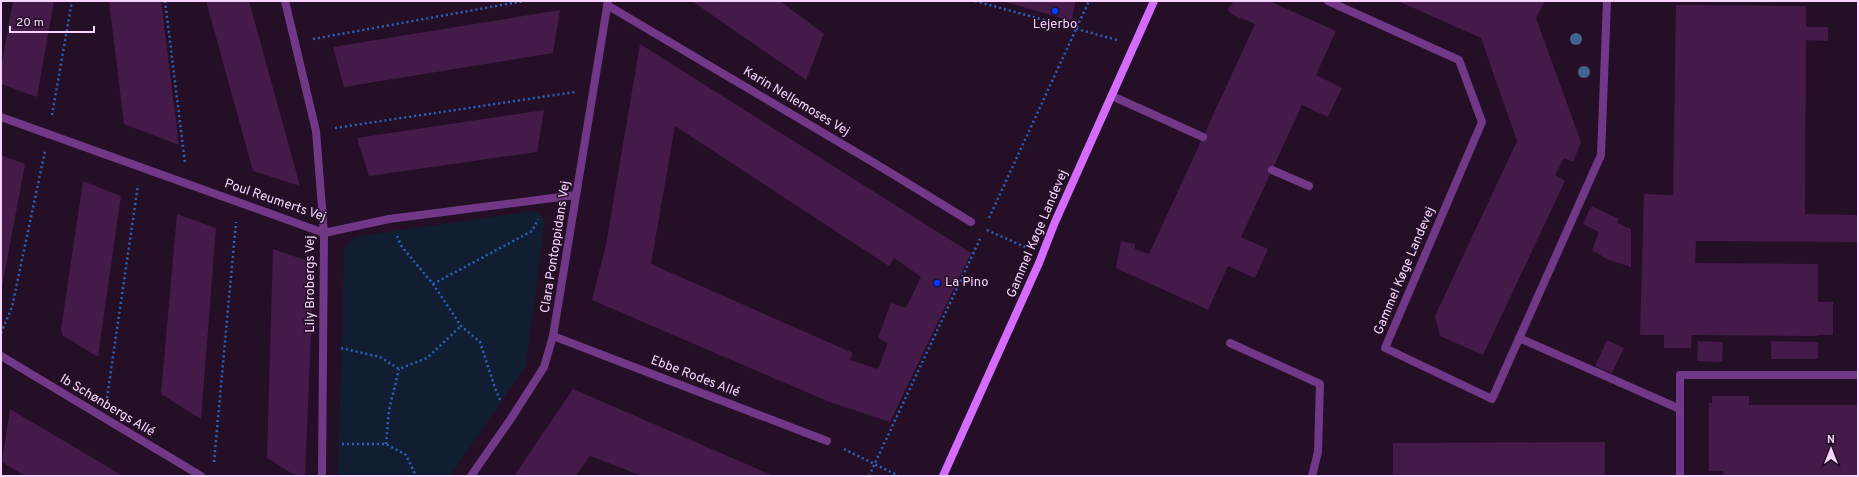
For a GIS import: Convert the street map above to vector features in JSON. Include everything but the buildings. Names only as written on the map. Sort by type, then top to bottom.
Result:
[{"type":"street","name":"Lily Brobergs Vej","points":[[285,1],[316,131],[324,233],[322,476]]},
{"type":"street","name":"Gammel Køge Landevej","points":[[943,476],[1039,263],[1154,1]]},
{"type":"street","name":"Gammel Køge Landevej","points":[[1328,1],[1459,60],[1482,122],[1385,348],[1492,399],[1601,154],[1607,1]]},
{"type":"street","name":"Clara Pontoppidans Vej","points":[[471,476],[510,420],[544,367],[553,336],[607,3]]},
{"type":"street","name":"Karin Nellemoses Vej","points":[[607,3],[971,222]]},
{"type":"street","points":[[1112,96],[1203,137]]},
{"type":"street","name":"Poul Reumerts Vej","points":[[1,117],[324,233],[389,219],[576,195]]},
{"type":"street","points":[[1272,170],[1309,186]]},
{"type":"street","name":"Ebbe Rodes Allé","points":[[553,336],[827,441]]},
{"type":"street","points":[[1519,338],[1680,410]]},
{"type":"street","points":[[1230,343],[1320,384],[1318,452],[1312,476]]},
{"type":"street","name":"Ib Schønbergs Allé","points":[[1,356],[200,476]]},
{"type":"street","points":[[1680,476],[1680,375],[1858,374]]},
{"type":"path","points":[[1,333],[12,307],[48,134],[72,1]]},
{"type":"path","points":[[165,1],[188,184]]},
{"type":"path","points":[[295,43],[524,1]]},
{"type":"path","points":[[975,1],[1134,45]]},
{"type":"path","points":[[316,131],[594,89]]},
{"type":"path","points":[[104,418],[141,167]]},
{"type":"path","points":[[433,284],[532,231],[547,199]]},
{"type":"path","points":[[213,468],[238,202]]},
{"type":"path","points":[[389,219],[402,247],[433,284],[461,326],[480,342],[495,388],[510,420]]},
{"type":"path","points":[[971,222],[1042,254]]},
{"type":"path","points":[[399,369],[427,358],[461,326]]},
{"type":"path","points":[[323,344],[380,357],[399,369]]},
{"type":"path","points":[[386,444],[389,410],[399,369]]},
{"type":"path","points":[[827,441],[899,476]]},
{"type":"path","points":[[323,444],[386,444],[406,455],[416,476]]},
{"type":"shaded area","points":[[532,211],[540,214],[545,221],[526,366],[450,476],[338,476],[344,250],[354,237]]},
{"type":"place","name":"Lejerbo","points":[[1055,11]]},
{"type":"place","name":"La Pino","points":[[937,283]]}]
